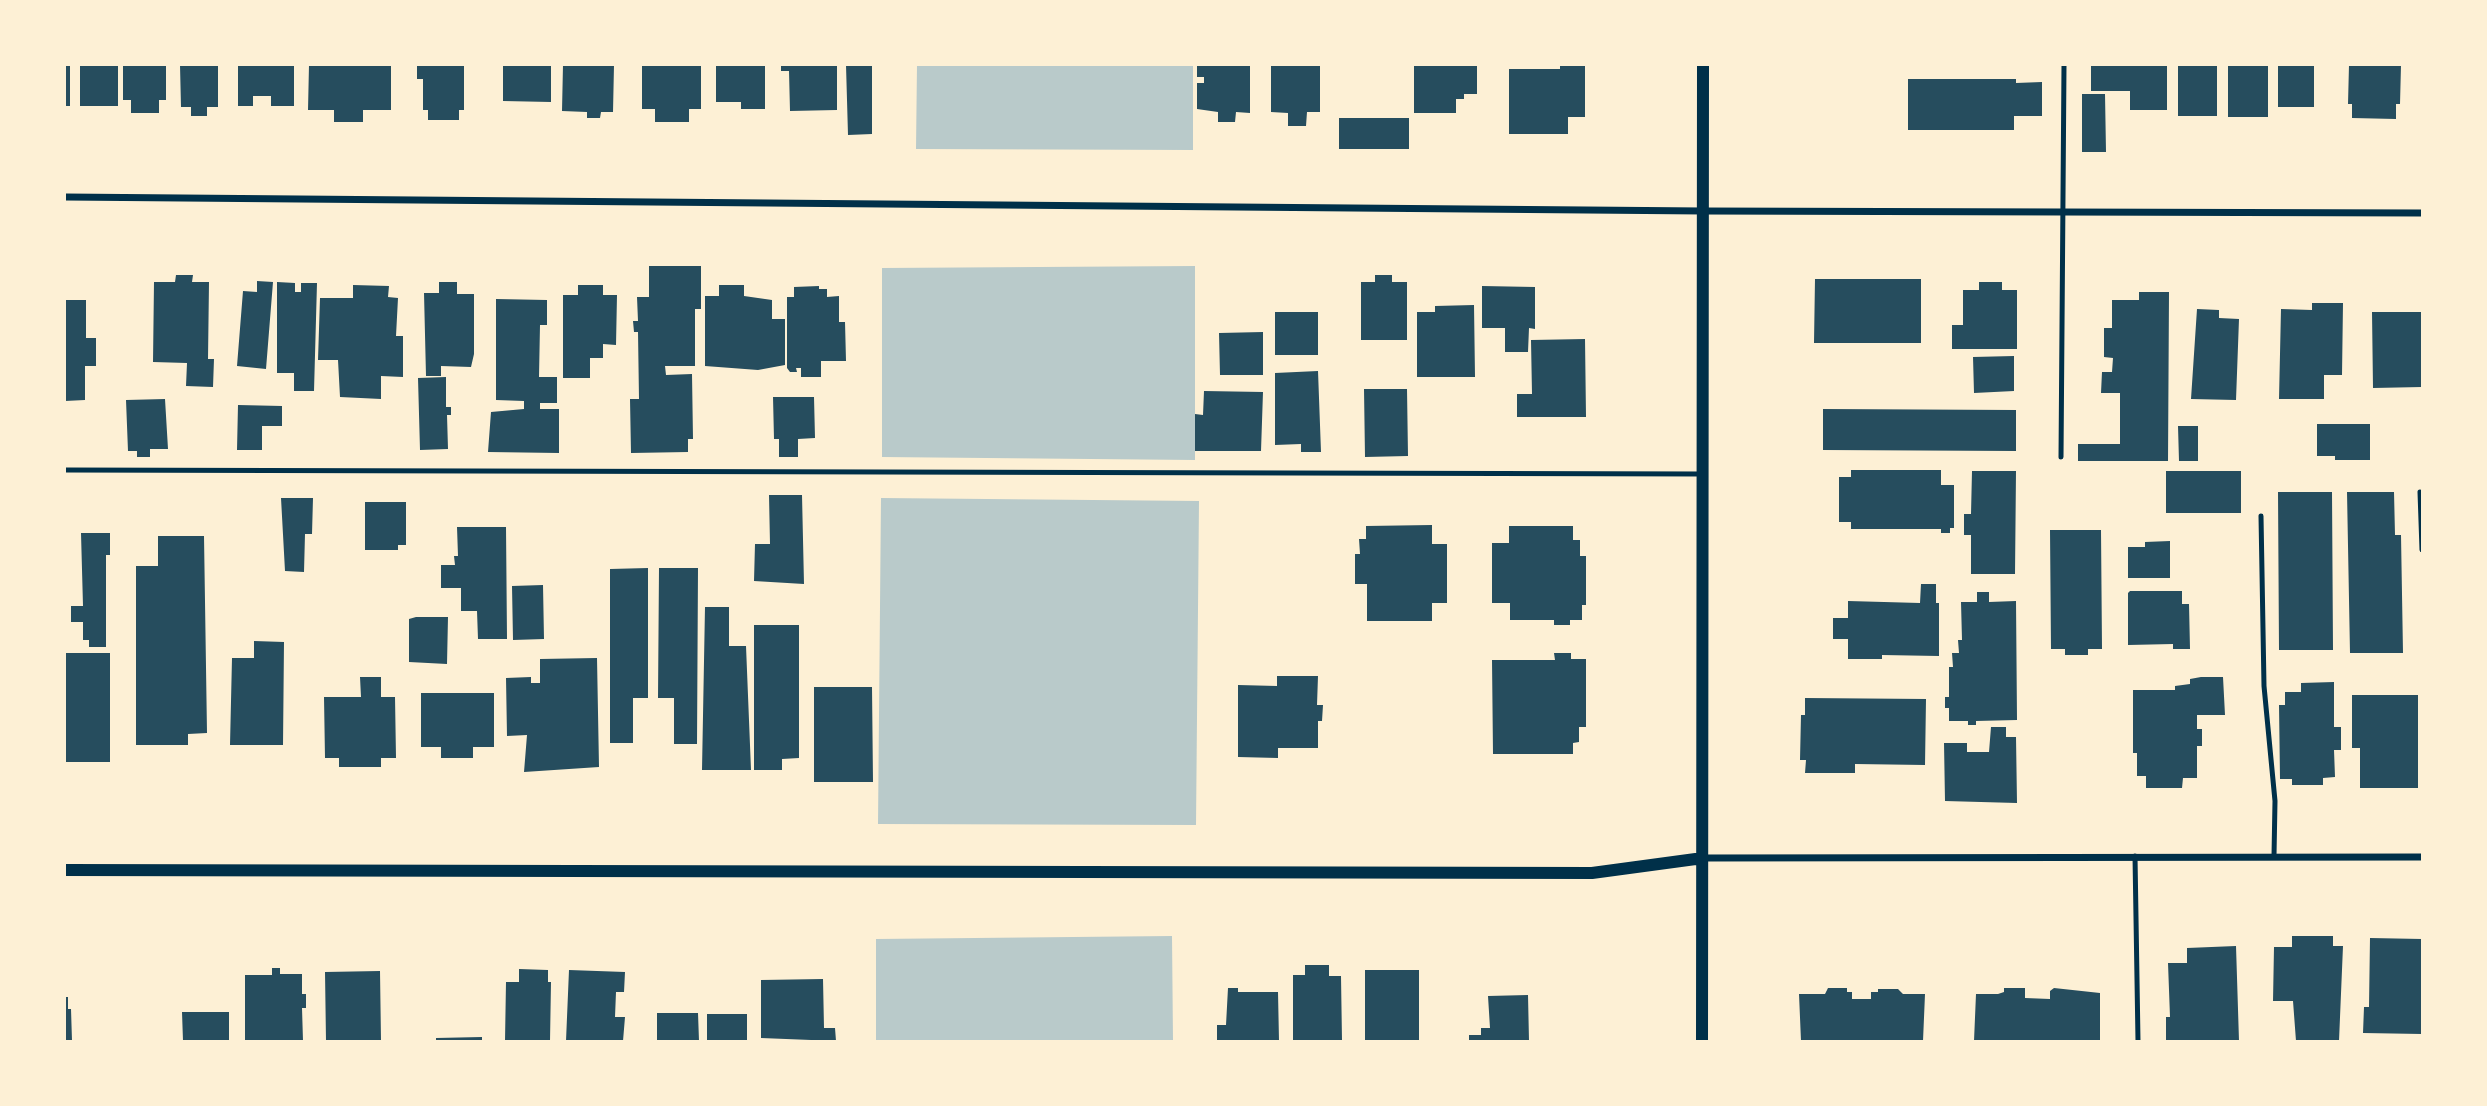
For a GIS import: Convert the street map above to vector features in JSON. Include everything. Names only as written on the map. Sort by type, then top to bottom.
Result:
[{"type":"street","points":[[1702,1041],[1703,65]]},
{"type":"street","points":[[65,197],[1703,211],[2422,213]]},
{"type":"street","points":[[65,870],[1592,873],[1703,858],[2422,857]]},
{"type":"lane","points":[[2061,457],[2064,65]]},
{"type":"lane","points":[[65,470],[1703,474]]},
{"type":"lane","points":[[2420,492],[2422,550]]},
{"type":"lane","points":[[2261,516],[2263,674],[2275,801],[2274,856]]},
{"type":"lane","points":[[2135,856],[2138,1041]]},
{"type":"shaded area","points":[[917,65],[1193,65],[1193,150],[916,149]]},
{"type":"shaded area","points":[[1195,266],[1195,460],[882,457],[882,268]]},
{"type":"shaded area","points":[[881,498],[1199,501],[1196,825],[878,824]]},
{"type":"shaded area","points":[[1172,936],[1173,1041],[876,1041],[876,939]]},
{"type":"building","points":[[65,65],[70,65],[70,106],[65,106]]},
{"type":"building","points":[[80,65],[118,65],[118,106],[80,106]]},
{"type":"building","points":[[123,65],[166,65],[166,100],[159,100],[159,113],[131,113],[131,100],[123,100]]},
{"type":"building","points":[[180,65],[218,65],[218,107],[207,107],[207,116],[191,116],[191,107],[181,107]]},
{"type":"building","points":[[238,65],[294,65],[294,106],[271,106],[271,96],[253,96],[253,106],[238,106]]},
{"type":"building","points":[[309,65],[391,65],[391,110],[363,110],[363,122],[334,122],[334,110],[308,110]]},
{"type":"building","points":[[417,65],[464,65],[464,110],[459,110],[459,120],[428,120],[428,110],[423,110],[423,79],[417,79]]},
{"type":"building","points":[[503,65],[551,65],[551,102],[503,101]]},
{"type":"building","points":[[563,65],[614,65],[613,112],[601,112],[600,118],[587,118],[587,112],[562,111]]},
{"type":"building","points":[[642,65],[701,65],[701,109],[689,109],[689,122],[655,122],[655,109],[642,109]]},
{"type":"building","points":[[716,65],[765,65],[765,109],[741,109],[741,102],[716,102]]},
{"type":"building","points":[[781,65],[837,65],[837,110],[790,111],[789,71],[781,71]]},
{"type":"building","points":[[846,65],[872,65],[872,134],[848,135]]},
{"type":"building","points":[[1197,65],[1250,65],[1250,113],[1236,112],[1235,122],[1218,122],[1218,112],[1197,109],[1197,83],[1204,83],[1204,77],[1197,77]]},
{"type":"building","points":[[1271,65],[1320,65],[1320,112],[1307,112],[1306,126],[1288,126],[1288,113],[1271,112]]},
{"type":"building","points":[[1414,65],[1477,65],[1477,94],[1464,94],[1464,99],[1456,99],[1456,113],[1414,113]]},
{"type":"building","points":[[2091,65],[2167,65],[2167,110],[2130,110],[2130,91],[2091,91]]},
{"type":"building","points":[[2178,65],[2217,65],[2217,116],[2178,116]]},
{"type":"building","points":[[2228,65],[2268,65],[2268,117],[2228,117]]},
{"type":"building","points":[[2278,65],[2314,65],[2314,107],[2278,107]]},
{"type":"building","points":[[2349,65],[2401,65],[2400,104],[2396,104],[2396,119],[2352,118],[2352,104],[2348,104]]},
{"type":"building","points":[[1560,66],[1585,66],[1585,117],[1568,117],[1568,134],[1509,134],[1509,69],[1560,69]]},
{"type":"building","points":[[1908,79],[2016,79],[2016,83],[2042,82],[2042,116],[2014,116],[2014,130],[1908,130]]},
{"type":"building","points":[[2082,94],[2105,94],[2106,152],[2082,152]]},
{"type":"building","points":[[1339,118],[1409,118],[1409,149],[1339,149]]},
{"type":"building","points":[[649,266],[701,266],[701,309],[695,309],[695,366],[665,366],[666,375],[692,374],[693,439],[688,439],[688,452],[631,453],[630,399],[639,399],[638,332],[634,332],[633,321],[638,321],[637,297],[649,297]]},
{"type":"building","points":[[176,275],[193,275],[192,282],[209,282],[208,359],[214,359],[213,387],[186,386],[187,363],[153,362],[154,282],[175,282]]},
{"type":"building","points":[[1375,275],[1392,275],[1392,282],[1407,282],[1407,340],[1361,340],[1361,282],[1375,282]]},
{"type":"building","points":[[1815,279],[1921,279],[1921,343],[1814,343]]},
{"type":"building","points":[[257,281],[273,282],[266,369],[237,366],[243,291],[257,292]]},
{"type":"building","points":[[277,282],[295,283],[295,292],[301,292],[301,283],[317,283],[314,391],[294,391],[294,373],[277,373]]},
{"type":"building","points":[[439,282],[457,282],[457,294],[474,294],[474,354],[471,367],[441,366],[441,376],[426,376],[424,293],[439,293]]},
{"type":"building","points":[[1979,282],[2002,282],[2002,290],[2017,290],[2017,349],[1952,349],[1952,325],[1963,325],[1963,290],[1979,290]]},
{"type":"building","points":[[353,285],[389,286],[388,297],[398,298],[396,336],[403,336],[403,377],[381,376],[381,399],[340,397],[338,360],[318,360],[320,298],[353,298]]},
{"type":"building","points":[[578,285],[603,285],[603,295],[617,295],[616,345],[603,344],[603,358],[590,358],[590,378],[563,378],[563,295],[578,295]]},
{"type":"building","points":[[719,285],[744,285],[744,296],[772,300],[772,319],[785,319],[785,365],[758,370],[705,366],[705,296],[719,296]]},
{"type":"building","points":[[819,286],[819,289],[827,289],[827,297],[839,296],[839,322],[845,322],[846,361],[821,361],[821,377],[801,377],[801,368],[796,368],[797,372],[790,372],[787,368],[787,297],[794,297],[794,287]]},
{"type":"building","points":[[1482,286],[1535,287],[1535,329],[1529,328],[1528,352],[1505,352],[1505,328],[1482,328]]},
{"type":"building","points":[[2139,292],[2169,292],[2168,461],[2078,461],[2078,444],[2120,444],[2120,393],[2101,393],[2102,372],[2112,372],[2113,358],[2104,357],[2104,328],[2112,328],[2112,300],[2139,300]]},
{"type":"building","points":[[496,299],[547,300],[547,325],[540,325],[539,377],[557,377],[557,403],[540,403],[540,409],[559,409],[559,453],[488,452],[491,412],[524,409],[524,401],[496,400]]},
{"type":"building","points":[[65,300],[86,300],[86,338],[96,338],[96,366],[85,366],[85,400],[65,401]]},
{"type":"building","points":[[2312,303],[2343,303],[2342,375],[2324,375],[2324,399],[2279,399],[2281,309],[2312,310]]},
{"type":"building","points":[[1474,305],[1475,377],[1417,377],[1417,312],[1435,312],[1435,306]]},
{"type":"building","points":[[2197,309],[2219,310],[2219,318],[2239,319],[2236,400],[2191,399]]},
{"type":"building","points":[[1275,312],[1318,312],[1318,355],[1275,355]]},
{"type":"building","points":[[2372,312],[2422,312],[2422,387],[2373,388]]},
{"type":"building","points":[[1263,332],[1263,375],[1220,375],[1219,333]]},
{"type":"building","points":[[1585,339],[1586,417],[1517,417],[1517,394],[1532,394],[1531,340]]},
{"type":"building","points":[[2014,356],[2014,391],[1974,393],[1973,357]]},
{"type":"building","points":[[1318,371],[1321,452],[1301,452],[1301,444],[1275,445],[1275,373]]},
{"type":"building","points":[[446,377],[446,407],[451,407],[451,415],[447,415],[448,449],[420,450],[418,378]]},
{"type":"building","points":[[1364,389],[1407,389],[1408,456],[1365,457]]},
{"type":"building","points":[[1204,391],[1263,392],[1261,451],[1195,451],[1195,414],[1203,415]]},
{"type":"building","points":[[773,397],[814,397],[815,438],[798,439],[798,457],[779,457],[779,439],[774,439]]},
{"type":"building","points":[[165,399],[168,449],[150,449],[150,457],[137,457],[137,451],[128,451],[126,400]]},
{"type":"building","points":[[238,405],[282,406],[282,426],[262,426],[262,450],[237,450]]},
{"type":"building","points":[[1823,409],[2016,410],[2016,451],[1823,450]]},
{"type":"building","points":[[2317,424],[2370,424],[2370,460],[2335,460],[2335,456],[2317,456]]},
{"type":"building","points":[[2178,426],[2198,426],[2198,461],[2179,461]]},
{"type":"building","points":[[1851,470],[1941,470],[1941,485],[1954,485],[1954,528],[1950,528],[1950,533],[1941,533],[1941,529],[1851,529],[1851,522],[1839,522],[1839,477],[1851,477]]},
{"type":"building","points":[[1972,471],[2016,471],[2015,574],[1971,574],[1971,535],[1964,535],[1964,514],[1971,514]]},
{"type":"building","points":[[2166,471],[2241,471],[2241,513],[2166,513]]},
{"type":"building","points":[[2278,492],[2332,492],[2333,650],[2279,650]]},
{"type":"building","points":[[2347,492],[2394,492],[2395,535],[2401,535],[2403,653],[2350,653]]},
{"type":"building","points":[[769,495],[802,495],[804,584],[754,581],[755,544],[770,544]]},
{"type":"building","points":[[281,498],[313,498],[312,534],[305,534],[304,572],[285,571]]},
{"type":"building","points":[[365,502],[406,502],[406,545],[398,545],[398,550],[365,550]]},
{"type":"building","points":[[1432,525],[1432,544],[1447,544],[1447,603],[1432,603],[1432,621],[1367,621],[1367,584],[1355,584],[1355,554],[1360,554],[1359,539],[1366,539],[1366,526]]},
{"type":"building","points":[[1509,526],[1573,526],[1573,540],[1580,540],[1580,556],[1586,556],[1586,605],[1582,605],[1582,620],[1570,620],[1570,625],[1554,625],[1554,620],[1510,620],[1510,603],[1492,603],[1492,543],[1509,543]]},
{"type":"building","points":[[457,527],[506,527],[507,639],[478,639],[477,611],[461,611],[461,588],[441,588],[441,565],[455,565],[454,556],[458,556]]},
{"type":"building","points":[[2050,530],[2101,530],[2102,649],[2088,649],[2088,655],[2065,655],[2065,649],[2051,649]]},
{"type":"building","points":[[81,533],[110,533],[110,555],[106,555],[106,647],[89,647],[89,640],[83,640],[83,622],[71,622],[71,606],[83,606]]},
{"type":"building","points":[[158,536],[204,536],[207,733],[188,734],[188,745],[136,745],[136,566],[158,566]]},
{"type":"building","points":[[2170,541],[2170,578],[2128,578],[2128,547],[2145,547],[2145,542]]},
{"type":"building","points":[[648,568],[648,698],[633,698],[633,743],[610,743],[610,569]]},
{"type":"building","points":[[659,568],[698,568],[697,744],[674,744],[674,698],[658,698]]},
{"type":"building","points":[[1921,584],[1936,584],[1936,603],[1939,603],[1939,656],[1882,655],[1882,659],[1848,659],[1848,639],[1833,639],[1833,618],[1848,618],[1848,601],[1920,603]]},
{"type":"building","points":[[543,585],[544,639],[513,640],[512,586]]},
{"type":"building","points":[[2130,591],[2182,591],[2182,604],[2189,604],[2190,649],[2173,649],[2173,644],[2128,645]]},
{"type":"building","points":[[1977,592],[1989,592],[1989,602],[2016,601],[2017,720],[1976,721],[1976,725],[1968,725],[1968,721],[1949,721],[1949,708],[1945,708],[1945,697],[1949,697],[1952,653],[1959,653],[1958,640],[1962,640],[1961,602],[1977,602]]},
{"type":"building","points":[[705,607],[729,607],[729,646],[746,646],[751,770],[702,770]]},
{"type":"building","points":[[448,617],[447,664],[409,662],[409,619]]},
{"type":"building","points":[[754,625],[799,625],[799,758],[782,759],[782,770],[754,770]]},
{"type":"building","points":[[254,641],[284,642],[283,745],[230,745],[232,658],[254,658]]},
{"type":"building","points":[[65,653],[110,653],[110,762],[65,762]]},
{"type":"building","points":[[1554,653],[1571,653],[1571,659],[1586,659],[1586,727],[1579,727],[1579,742],[1573,743],[1573,754],[1493,754],[1492,660],[1555,660]]},
{"type":"building","points":[[597,658],[599,767],[524,772],[527,735],[507,736],[506,678],[531,677],[531,683],[540,683],[540,659]]},
{"type":"building","points":[[1277,676],[1318,676],[1317,705],[1323,705],[1322,721],[1318,721],[1318,748],[1278,748],[1278,758],[1238,757],[1238,685],[1277,686]]},
{"type":"building","points":[[360,677],[381,677],[381,697],[395,697],[396,758],[381,758],[381,767],[339,767],[339,758],[325,758],[324,697],[361,697]]},
{"type":"building","points":[[2223,677],[2225,715],[2197,715],[2197,729],[2202,729],[2202,746],[2197,746],[2197,778],[2183,778],[2182,788],[2146,788],[2146,776],[2137,776],[2137,753],[2133,753],[2133,690],[2175,690],[2175,686],[2190,684],[2190,679]]},
{"type":"building","points":[[2334,682],[2334,727],[2341,727],[2341,750],[2334,750],[2335,777],[2323,778],[2323,785],[2292,785],[2292,779],[2280,779],[2279,705],[2285,705],[2285,692],[2301,692],[2301,683]]},
{"type":"building","points":[[814,687],[872,687],[873,782],[814,782]]},
{"type":"building","points":[[421,693],[494,693],[494,747],[473,747],[473,758],[441,758],[441,747],[421,747]]},
{"type":"building","points":[[2352,695],[2418,695],[2418,788],[2360,788],[2360,748],[2352,748]]},
{"type":"building","points":[[1805,698],[1926,699],[1925,765],[1855,764],[1855,773],[1805,773],[1806,760],[1800,760],[1801,715],[1805,715]]},
{"type":"building","points":[[1991,727],[2006,727],[2006,737],[2016,737],[2017,803],[1945,801],[1944,743],[1967,743],[1967,752],[1989,752]]},
{"type":"building","points":[[2292,936],[2333,936],[2333,946],[2343,946],[2339,1041],[2296,1041],[2293,1001],[2273,1001],[2274,947],[2292,947]]},
{"type":"building","points":[[2370,938],[2422,939],[2422,1034],[2363,1033],[2364,1007],[2369,1007]]},
{"type":"building","points":[[2236,946],[2239,1041],[2166,1041],[2166,1017],[2170,1017],[2168,963],[2187,963],[2187,948]]},
{"type":"building","points":[[1305,965],[1329,965],[1329,976],[1341,976],[1342,1041],[1293,1041],[1293,975],[1305,975]]},
{"type":"building","points":[[272,968],[280,968],[280,974],[302,974],[302,994],[306,994],[306,1008],[302,1008],[303,1041],[245,1041],[245,975],[272,975]]},
{"type":"building","points":[[519,969],[548,970],[548,982],[551,982],[550,1041],[505,1041],[506,982],[519,982]]},
{"type":"building","points":[[569,970],[625,972],[624,992],[616,992],[615,1017],[625,1017],[623,1041],[566,1041]]},
{"type":"building","points":[[1365,970],[1419,970],[1419,1041],[1365,1041]]},
{"type":"building","points":[[380,971],[381,1041],[326,1041],[325,972]]},
{"type":"building","points":[[823,979],[824,1028],[835,1028],[836,1041],[761,1038],[761,980]]},
{"type":"building","points":[[1228,988],[1238,988],[1238,992],[1278,992],[1279,1041],[1217,1041],[1217,1025],[1226,1025]]},
{"type":"building","points":[[1828,988],[1847,988],[1847,992],[1852,992],[1852,999],[1871,999],[1871,992],[1878,992],[1878,989],[1898,989],[1903,994],[1925,994],[1923,1041],[1801,1041],[1799,994],[1825,994]]},
{"type":"building","points":[[2004,988],[2025,988],[2025,998],[2050,999],[2050,991],[2054,988],[2100,993],[2100,1041],[1974,1041],[1976,994],[1998,994],[2004,992]]},
{"type":"building","points":[[1528,995],[1529,1041],[1469,1041],[1469,1035],[1481,1035],[1481,1028],[1490,1028],[1488,996]]},
{"type":"building","points":[[65,997],[68,997],[68,1009],[71,1009],[72,1041],[65,1041]]},
{"type":"building","points":[[182,1012],[229,1012],[229,1041],[183,1041]]},
{"type":"building","points":[[657,1013],[698,1013],[699,1041],[657,1041]]},
{"type":"building","points":[[707,1014],[747,1014],[747,1041],[707,1041]]},
{"type":"building","points":[[482,1037],[482,1041],[436,1041],[436,1038]]}]
